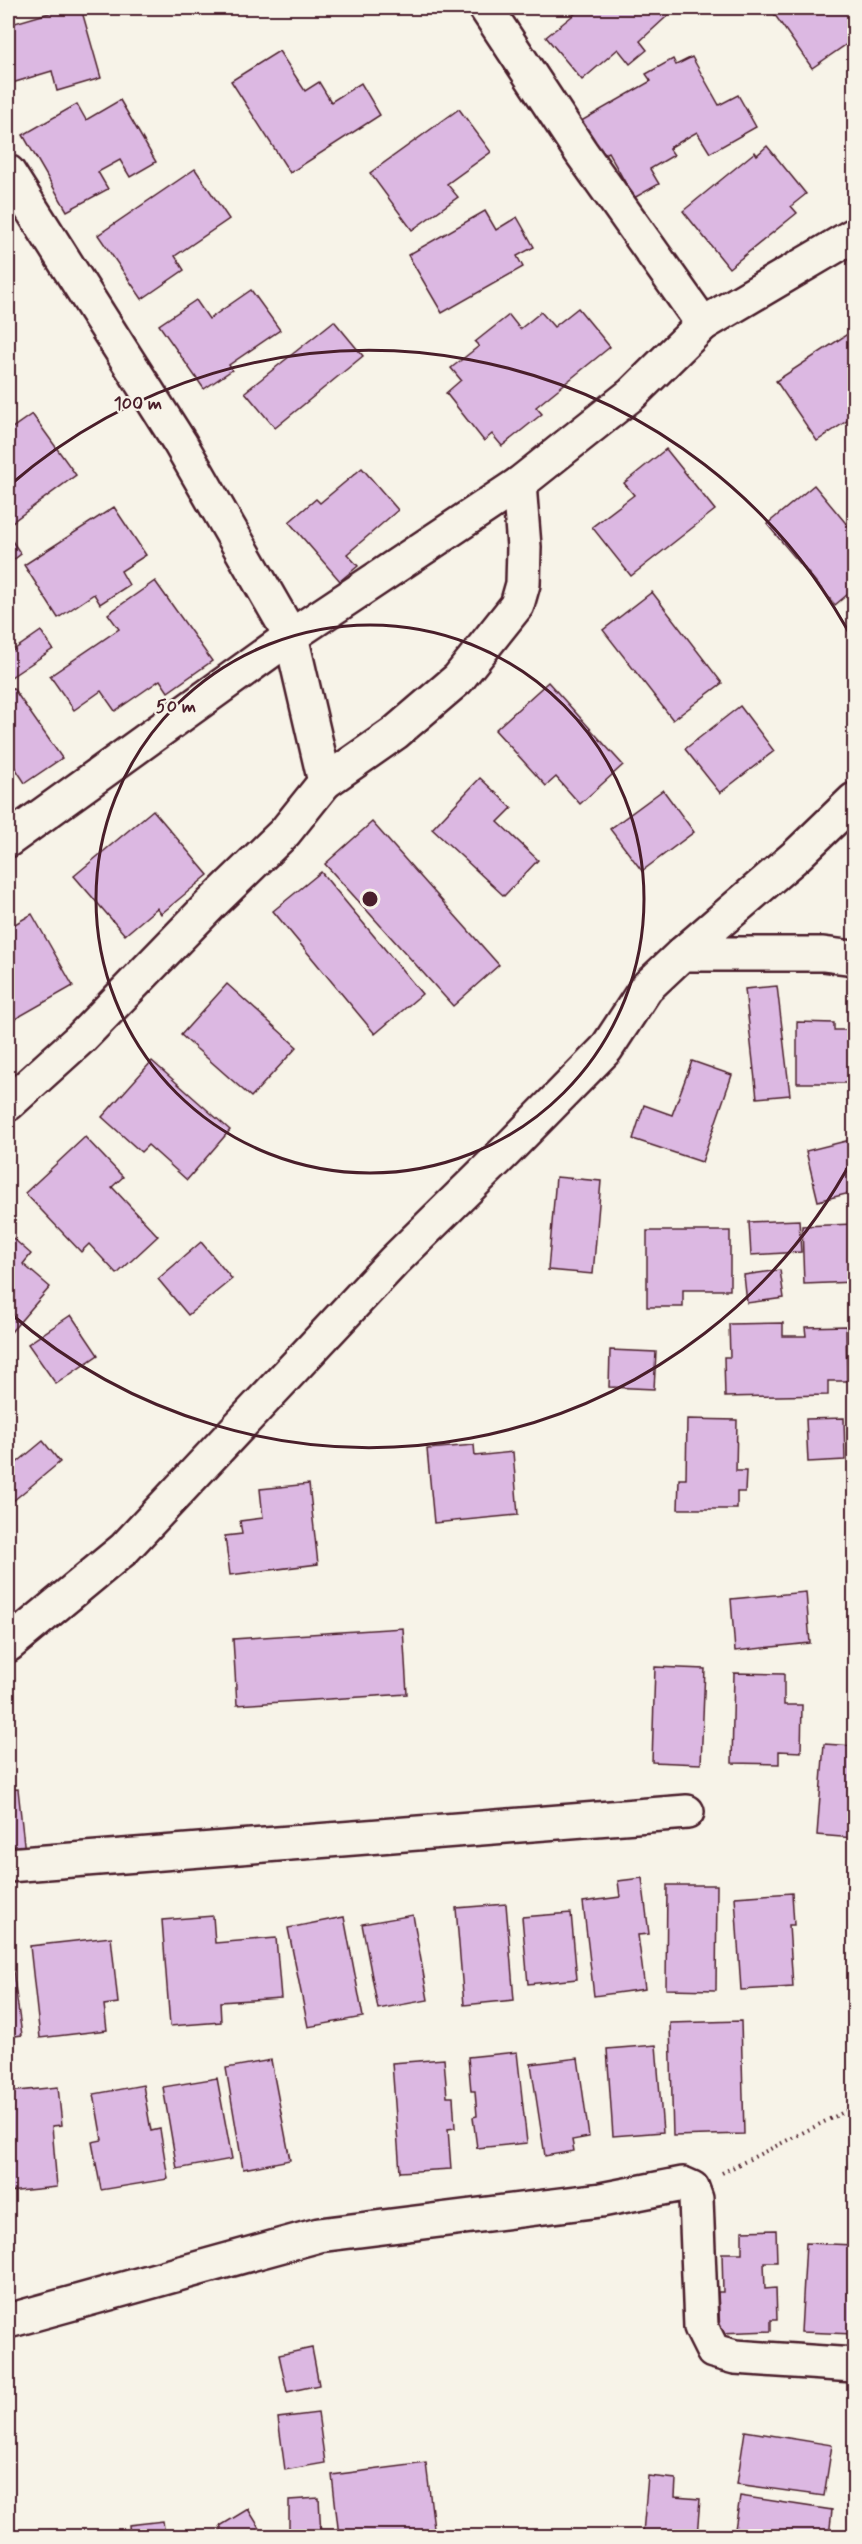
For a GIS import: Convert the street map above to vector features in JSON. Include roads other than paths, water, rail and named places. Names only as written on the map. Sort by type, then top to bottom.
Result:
[{"type":"street","points":[[486,8],[601,181],[703,324]]},
{"type":"street","points":[[8,172],[180,442],[291,636],[324,782]]},
{"type":"street","points":[[8,840],[291,636],[519,484],[632,394],[703,324],[855,235]]},
{"type":"street","points":[[8,1104],[82,1037],[210,905],[285,832],[324,782],[395,733],[458,679],[517,605],[523,584],[525,547],[519,484]]},
{"type":"street","points":[[8,1645],[124,1550],[394,1261],[506,1152],[606,1049],[646,988],[797,855],[855,800]]},
{"type":"street","points":[[682,954],[823,954],[855,958]]},
{"type":"street","points":[[8,1865],[687,1812]]},
{"type":"street","points":[[8,2321],[319,2235],[601,2200],[684,2184],[692,2188],[696,2199],[701,2327],[713,2352],[735,2357],[855,2365]]}]
